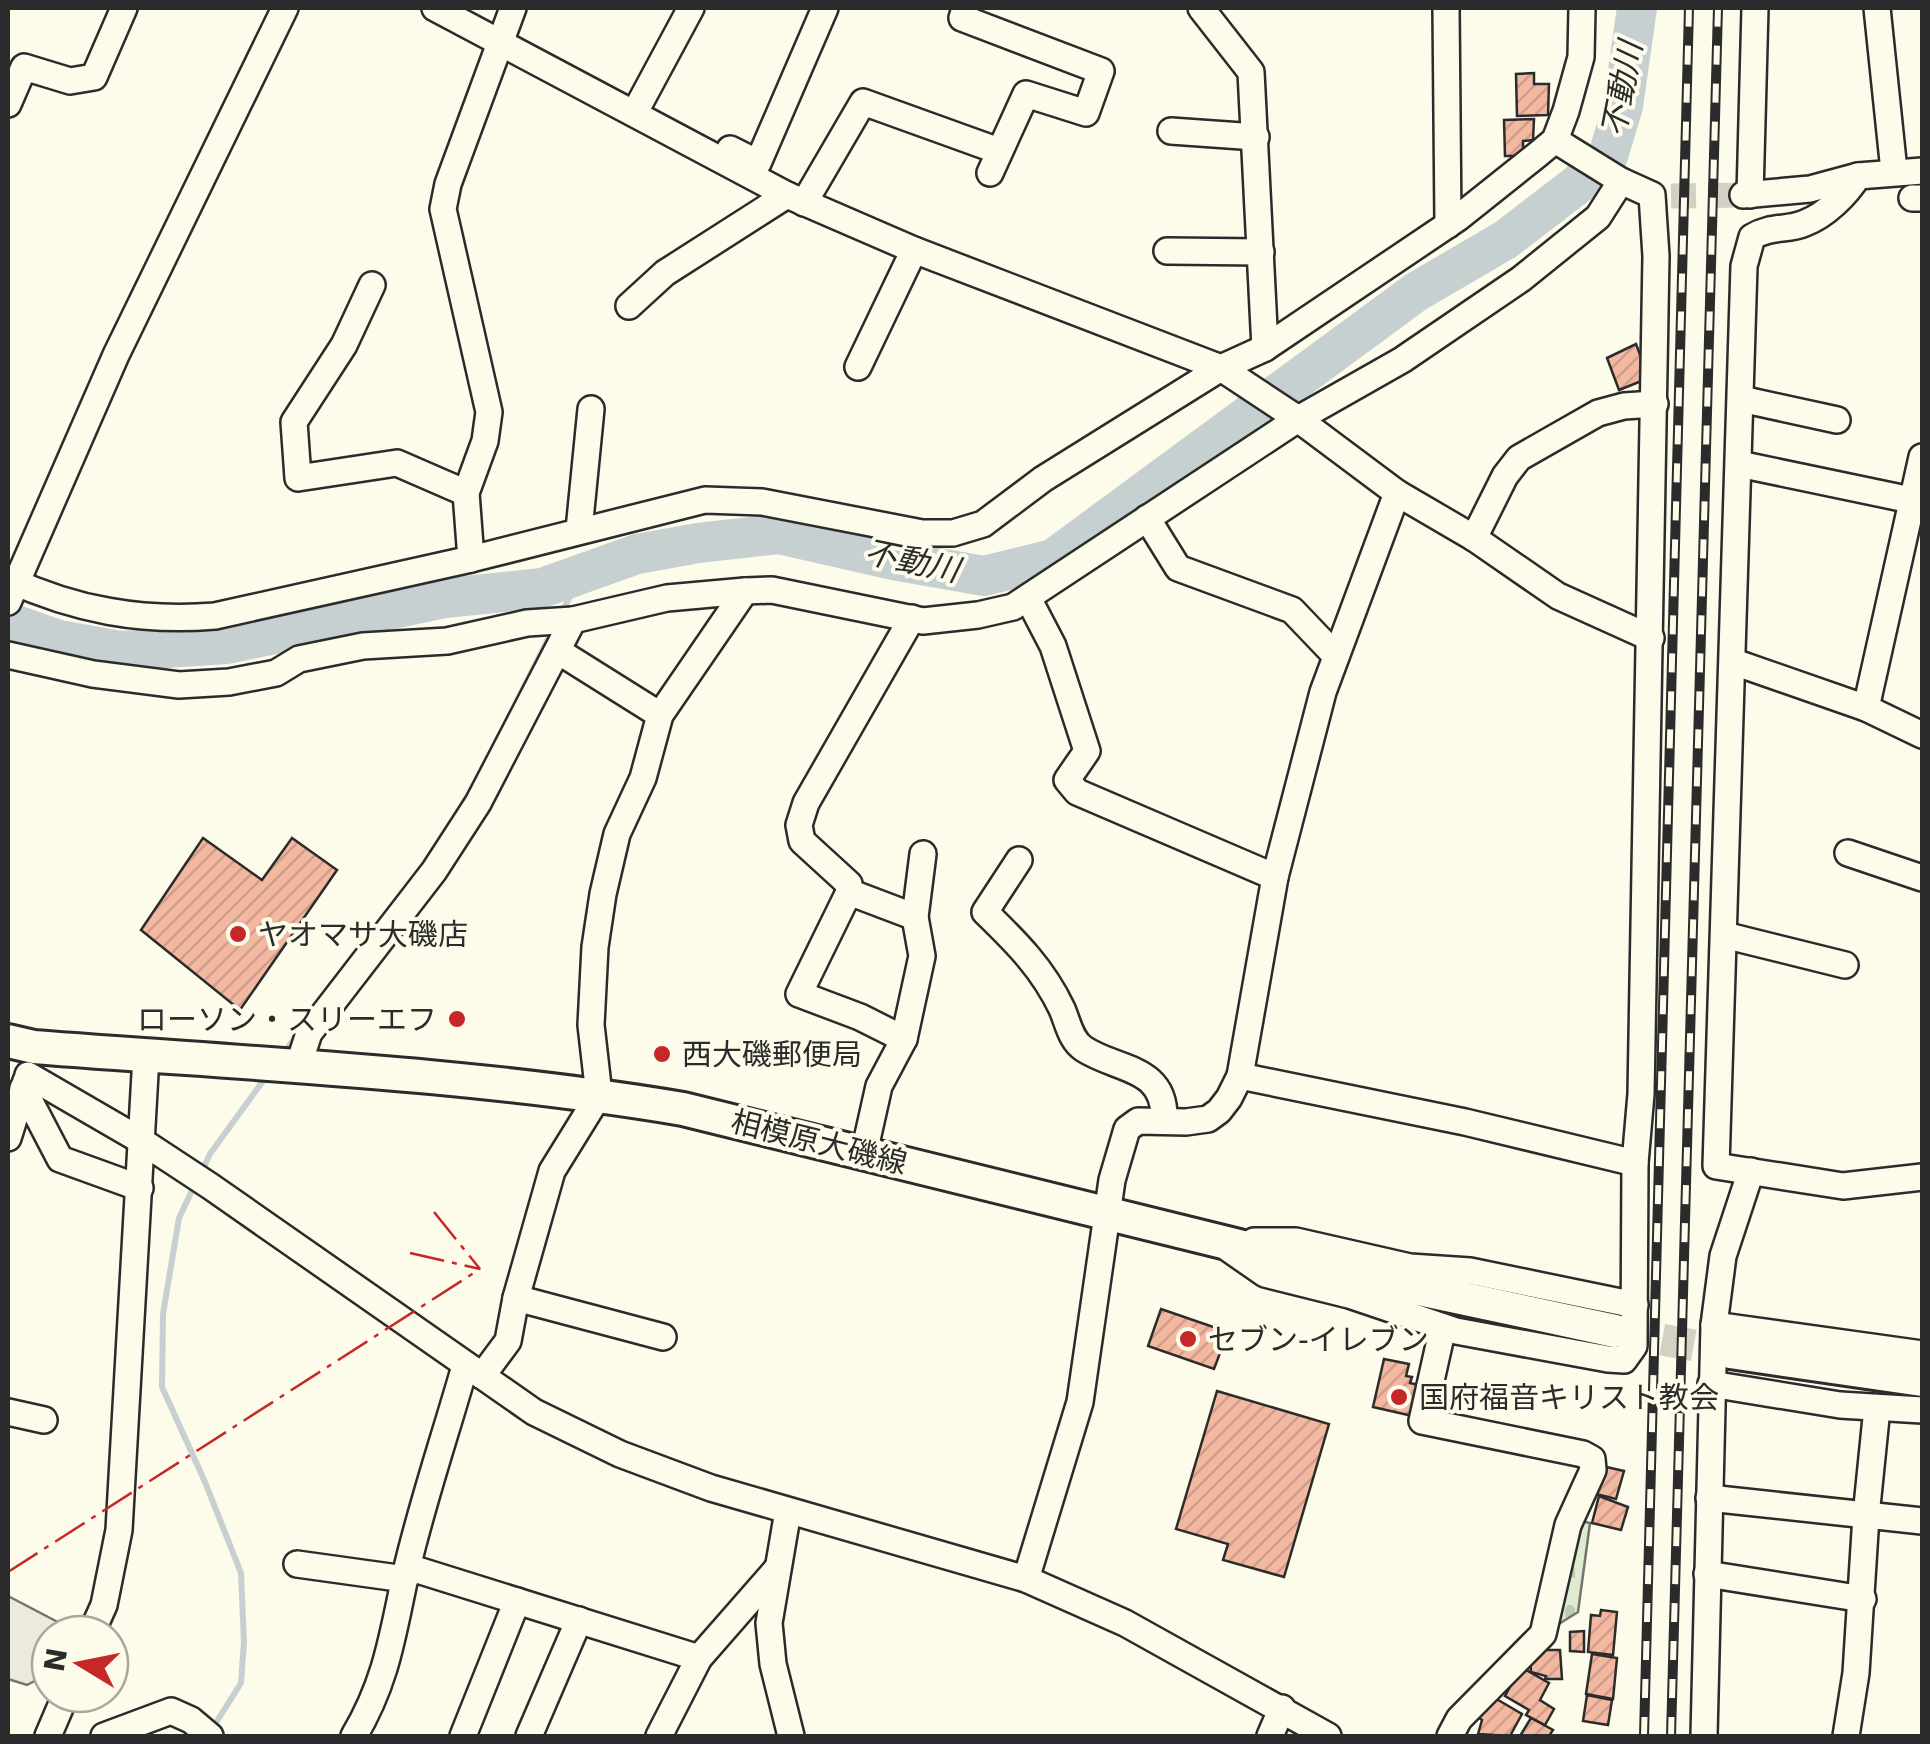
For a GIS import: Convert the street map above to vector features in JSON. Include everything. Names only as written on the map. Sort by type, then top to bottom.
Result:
[{"type":"main road","name":"相模原大磯線","points":[[23,1063],[146,1056],[298,1066],[599,1095],[683,1109],[1377,1280],[1625,1318]]},
{"type":"main road","points":[[1722,1338],[1922,1380]]},
{"type":"street","points":[[8,104],[24,67],[70,81],[94,77],[124,8]]},
{"type":"street","points":[[285,8],[116,356],[10,591],[108,614],[182,619],[215,616],[471,559],[704,500],[762,502],[922,533],[953,534],[984,524],[1043,479],[1221,368],[1266,348],[1448,225],[1555,140],[1581,58],[1582,8]]},
{"type":"street","points":[[435,8],[796,199],[914,250],[1221,368],[1298,419],[1397,493],[1474,538],[1558,596],[1651,638]]},
{"type":"street","points":[[471,559],[466,492],[485,440],[489,412],[443,208],[448,184],[513,8]]},
{"type":"street","points":[[635,112],[691,8]]},
{"type":"street","points":[[700,147],[717,143],[758,162],[825,8]]},
{"type":"street","points":[[629,306],[666,272],[796,199],[863,102],[994,162],[1026,94],[1086,113],[1100,71],[962,18],[966,8]]},
{"type":"street","points":[[1201,8],[1251,72],[1266,348]]},
{"type":"street","points":[[1446,8],[1448,225]]},
{"type":"street","points":[[1755,8],[1747,195],[1810,189],[1894,171],[1922,171]]},
{"type":"street","points":[[1878,8],[1894,171]]},
{"type":"street","points":[[1171,130],[1256,137]]},
{"type":"street","points":[[1219,1242],[1265,1274],[1443,1327],[1624,1360],[1634,1346],[1625,1318],[1641,1094],[1656,256],[1662,196],[1620,181],[1555,140]]},
{"type":"street","points":[[1858,176],[1847,194],[1805,224],[1767,228],[1752,237],[1744,266],[1716,1166],[1843,1186],[1922,1177]]},
{"type":"street","points":[[8,655],[93,674],[180,684],[230,682],[276,673],[299,659],[363,646],[447,641],[527,624],[573,620],[667,598],[772,590],[923,620],[978,616],[1013,607],[1298,419],[1402,360],[1570,243],[1598,218],[1620,181]]},
{"type":"street","points":[[858,367],[914,250]]},
{"type":"street","points":[[1167,251],[1261,252]]},
{"type":"street","points":[[372,284],[344,345],[294,422],[298,478],[397,464],[466,492]]},
{"type":"street","points":[[1741,399],[1837,420]]},
{"type":"street","points":[[1474,538],[1519,458],[1598,413],[1655,404]]},
{"type":"street","points":[[579,530],[591,409]]},
{"type":"street","points":[[1866,708],[1922,457]]},
{"type":"street","points":[[1739,464],[1911,500]]},
{"type":"street","points":[[1026,1578],[1080,1402],[1112,1180],[1127,1129],[1138,1122],[1208,1118],[1219,1111],[1240,1076],[1275,877],[1308,742],[1397,493]]},
{"type":"street","points":[[1147,518],[1178,568],[1292,610],[1336,656]]},
{"type":"street","points":[[354,1736],[375,1701],[398,1626],[406,1573],[474,1371],[508,1341],[516,1298],[552,1171],[599,1095],[591,1025],[595,948],[617,834],[642,778],[660,715],[745,591]]},
{"type":"street","points":[[1028,598],[1053,646],[1087,751],[1066,780],[1069,793],[1275,877]]},
{"type":"street","points":[[904,1039],[799,994],[849,892],[849,884],[802,841],[799,826],[806,803],[912,618]]},
{"type":"street","points":[[298,1066],[309,1032],[434,871],[478,802],[573,620]]},
{"type":"street","points":[[558,651],[660,715]]},
{"type":"street","points":[[1734,662],[1866,708],[1922,735]]},
{"type":"street","points":[[1848,853],[1922,878]]},
{"type":"street","points":[[864,1153],[879,1086],[904,1039],[922,956],[915,917],[923,854]]},
{"type":"street","points":[[1019,860],[985,912],[1037,964],[1074,1039],[1084,1049],[1132,1068],[1157,1089],[1165,1101],[1164,1120]]},
{"type":"street","points":[[849,892],[915,917]]},
{"type":"street","points":[[1724,935],[1844,965]]},
{"type":"street","points":[[100,1614],[119,1530],[146,1056]]},
{"type":"street","points":[[8,1138],[23,1063]]},
{"type":"street","points":[[23,1063],[210,1186],[534,1412],[664,1472],[1026,1578],[1125,1623],[1328,1736]]},
{"type":"street","points":[[23,1063],[60,1159],[140,1188]]},
{"type":"street","points":[[1240,1076],[1465,1122],[1635,1163]]},
{"type":"street","points":[[1704,1736],[1711,1384],[1722,1338],[1723,1256],[1751,1171]]},
{"type":"street","points":[[516,1298],[663,1338]]},
{"type":"street","points":[[1443,1327],[1422,1422],[1583,1454],[1592,1460],[1593,1470],[1568,1524],[1543,1634],[1460,1719],[1450,1736]]},
{"type":"street","points":[[1722,1338],[1922,1354]]},
{"type":"street","points":[[1711,1384],[1840,1405],[1922,1410]]},
{"type":"street","points":[[1846,1736],[1863,1599],[1866,1516],[1878,1408]]},
{"type":"street","points":[[8,1412],[44,1420]]},
{"type":"street","points":[[1709,1498],[1922,1521]]},
{"type":"street","points":[[788,1511],[769,1624],[788,1733]]},
{"type":"street","points":[[297,1564],[406,1573],[517,1601],[698,1658]]},
{"type":"street","points":[[659,1736],[698,1658],[776,1570]]},
{"type":"street","points":[[1707,1574],[1863,1599]]},
{"type":"street","points":[[463,1736],[517,1601]]},
{"type":"street","points":[[529,1736],[579,1620]]},
{"type":"street","points":[[1270,1736],[1282,1708]]},
{"type":"street","points":[[104,1736],[171,1711],[186,1716],[210,1736]]},
{"type":"green space","points":[[1573,1519],[1590,1523],[1578,1612],[1554,1627]]},
{"type":"shaded area","points":[[8,1596],[42,1614],[30,1614],[30,1683],[8,1679]]},
{"type":"building","points":[[1534,73],[1534,84],[1549,84],[1548,115],[1517,116],[1516,74]]},
{"type":"building","points":[[1534,119],[1533,140],[1523,141],[1523,156],[1505,156],[1504,120]]},
{"type":"building","points":[[1636,344],[1649,378],[1619,390],[1607,358]]},
{"type":"building","points":[[203,838],[262,880],[292,838],[337,870],[240,1010],[141,930]]},
{"type":"building","name":"セブン-イレブン","points":[[1161,1309],[1228,1332],[1214,1369],[1148,1346]]},
{"type":"building","name":"国府福音キリスト教会","points":[[1384,1359],[1409,1364],[1406,1376],[1412,1377],[1410,1383],[1424,1386],[1417,1417],[1373,1407]]},
{"type":"building","points":[[1217,1391],[1329,1424],[1284,1577],[1223,1560],[1228,1544],[1176,1529]]},
{"type":"building","points":[[1602,1466],[1624,1471],[1616,1499],[1592,1493]]},
{"type":"building","points":[[1599,1496],[1628,1507],[1621,1530],[1592,1523]]},
{"type":"building","points":[[1601,1610],[1617,1612],[1613,1655],[1588,1652],[1591,1615],[1600,1616]]},
{"type":"building","points":[[1584,1631],[1584,1652],[1570,1651],[1570,1632]]},
{"type":"building","points":[[1542,1650],[1560,1650],[1562,1679],[1545,1679],[1546,1676],[1531,1672],[1530,1657]]},
{"type":"building","points":[[1592,1654],[1617,1658],[1613,1699],[1586,1694]]},
{"type":"building","points":[[1521,1667],[1549,1683],[1540,1700],[1554,1709],[1545,1725],[1526,1715],[1529,1710],[1505,1696]]},
{"type":"building","points":[[1587,1695],[1612,1700],[1608,1725],[1583,1721]]},
{"type":"building","points":[[1493,1697],[1522,1714],[1510,1736],[1478,1734],[1482,1720],[1476,1716]]},
{"type":"building","points":[[1531,1718],[1553,1730],[1549,1736],[1520,1736]]},
{"type":"waterway","name":"不動川","points":[[8,622],[59,640],[120,651],[227,644],[445,598],[542,588],[637,554],[779,534],[984,576],[1053,559],[1416,292],[1505,240],[1608,156],[1623,106],[1637,8]]},
{"type":"waterway","points":[[561,614],[582,573]]},
{"type":"waterway","points":[[507,721],[553,629]]},
{"type":"waterway","points":[[460,809],[474,785]]},
{"type":"waterway","points":[[281,1056],[298,1034]]},
{"type":"waterway","points":[[202,1171],[268,1074]]},
{"type":"waterway","points":[[196,1182],[179,1218],[163,1314],[162,1387],[241,1573],[241,1683],[212,1729]]},
{"type":"tunnel","points":[[1671,196],[1743,195]]},
{"type":"tunnel","points":[[1615,1331],[1730,1352]]},
{"type":"railway","points":[[1644,1736],[1689,8]]},
{"type":"railway","points":[[1671,1736],[1718,8]]},
{"type":"power","points":[[434,1212],[480,1269]]},
{"type":"power","points":[[410,1253],[480,1269]]},
{"type":"power","points":[[8,1572],[480,1269]]},
{"type":"place","name":"ヤオマサ大磯店","points":[[238,934]]},
{"type":"place","name":"ローソン・スリーエフ","points":[[457,1019]]},
{"type":"place","name":"西大磯郵便局","points":[[662,1054]]},
{"type":"place","name":"セブン-イレブン","points":[[1188,1339]]},
{"type":"place","name":"国府福音キリスト教会","points":[[1399,1397]]}]
